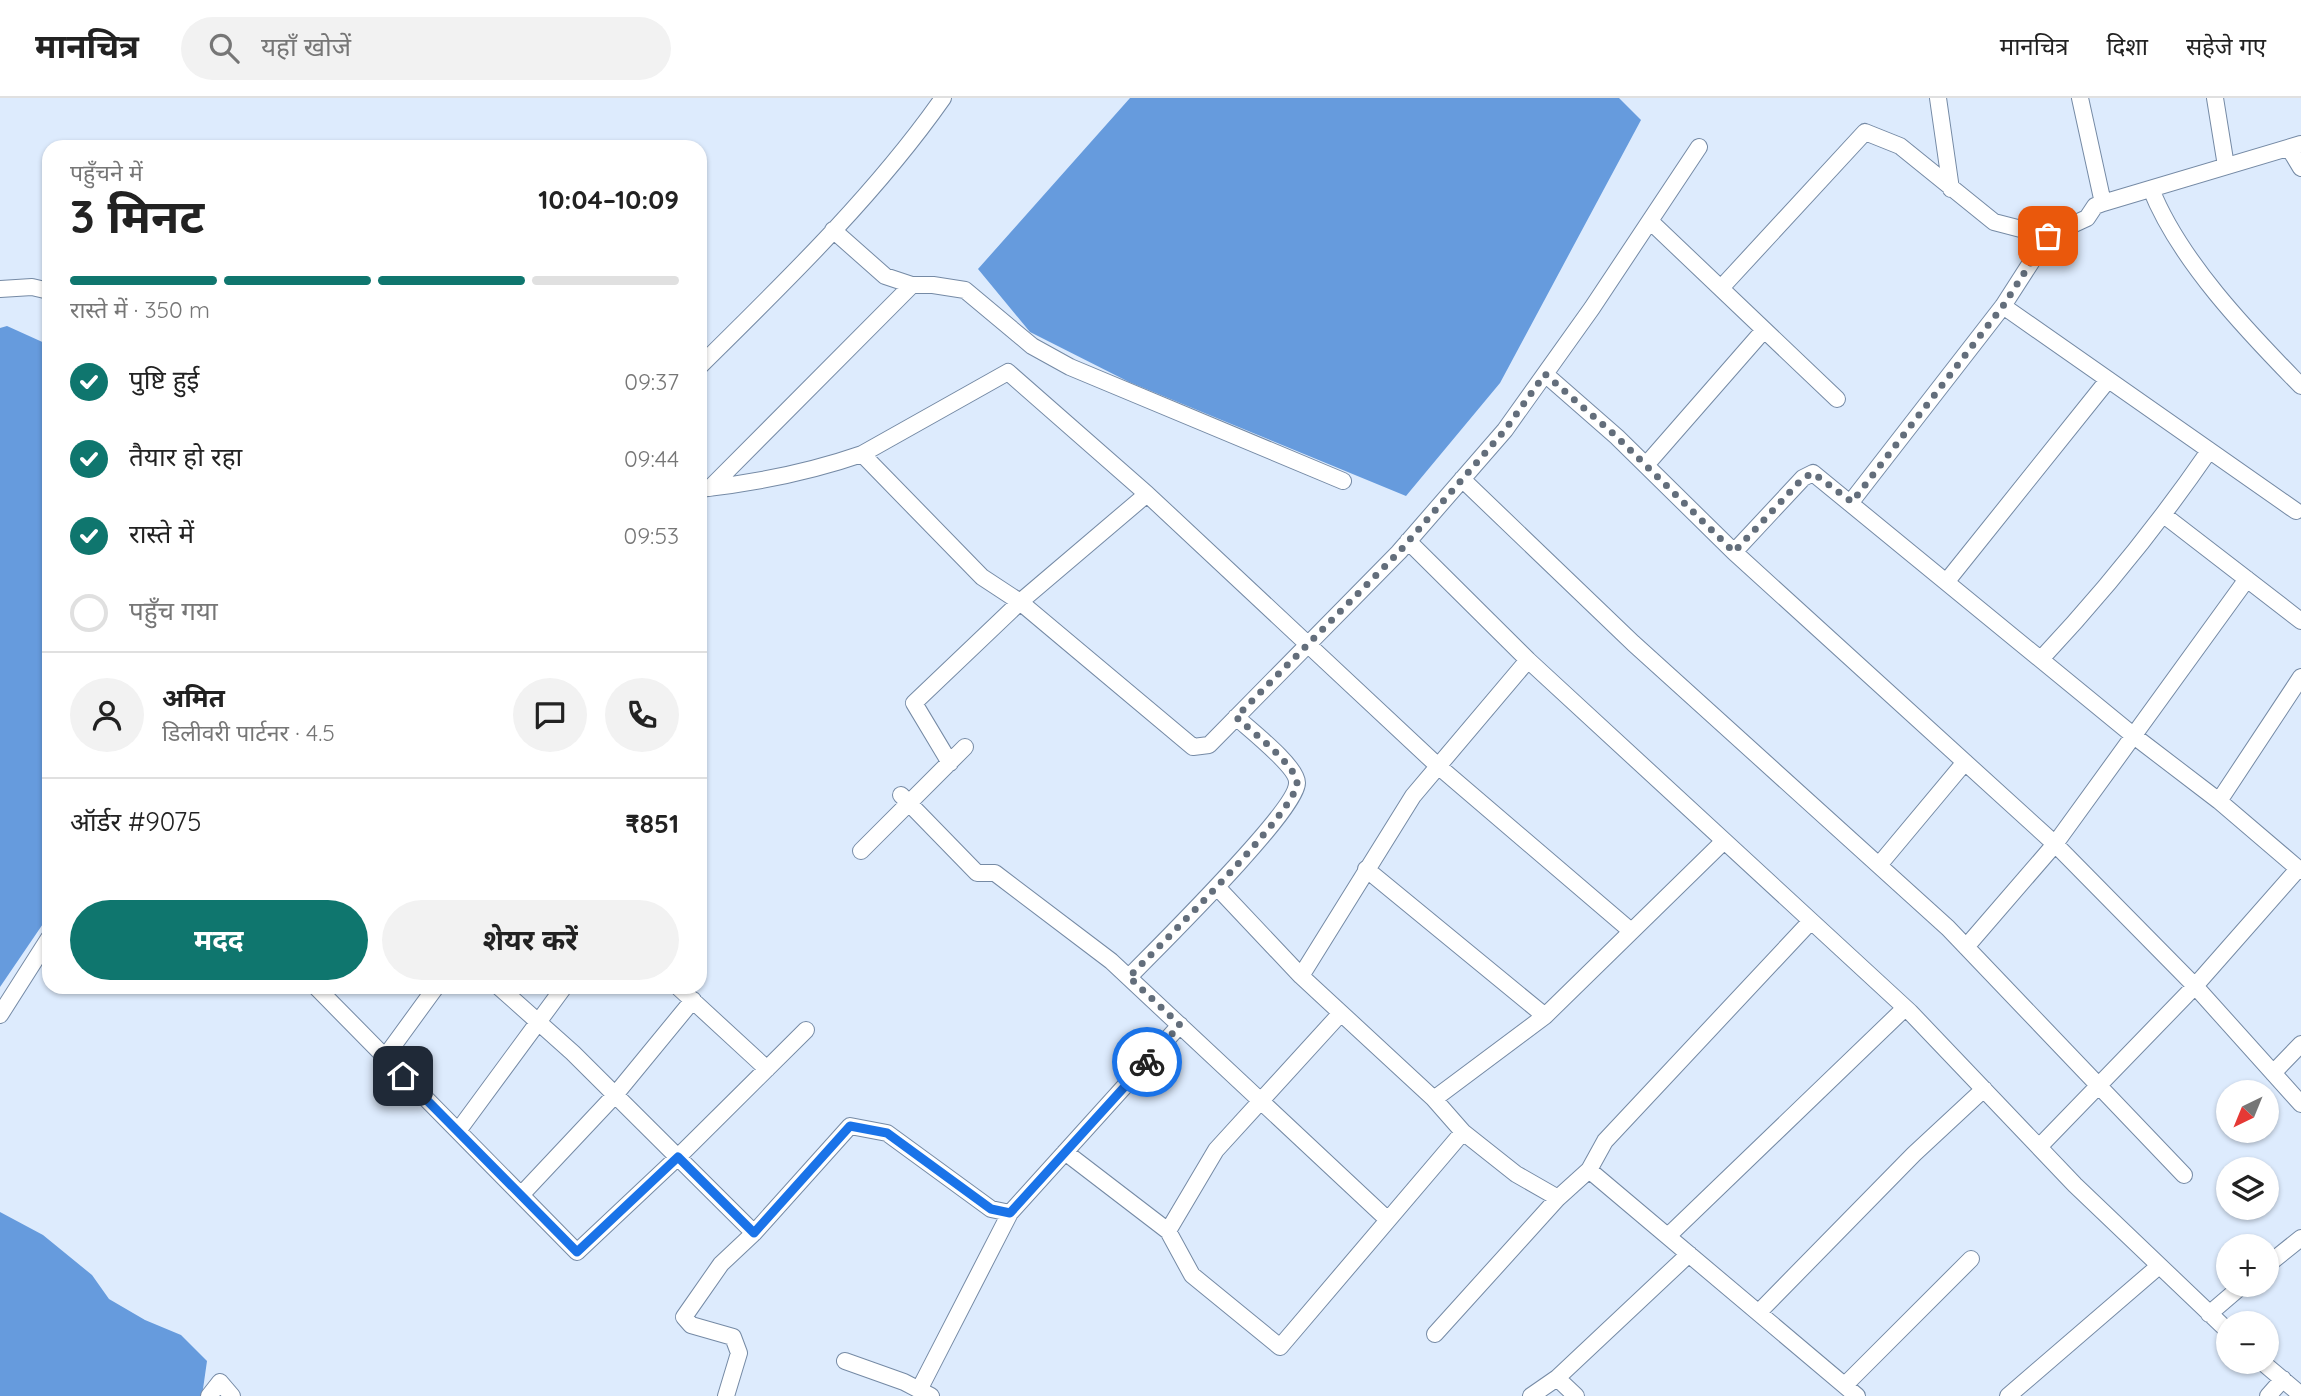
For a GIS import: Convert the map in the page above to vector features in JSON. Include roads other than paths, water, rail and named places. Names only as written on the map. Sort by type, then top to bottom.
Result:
[{"type":"street","points":[[707,359],[833,230],[922,128],[943,98]]},
{"type":"street","points":[[1938,98],[1951,189]]},
{"type":"street","points":[[2080,98],[2103,202]]},
{"type":"street","points":[[2215,98],[2226,166]]},
{"type":"street","points":[[1721,289],[1865,132],[1900,146],[1994,222],[2048,236]]},
{"type":"street","points":[[1852,502],[2003,306],[2048,236],[2087,218],[2095,206],[2103,202],[2295,146],[2301,168]]},
{"type":"street","points":[[862,454],[982,577],[1020,602],[1193,747],[1209,745],[1408,541],[1505,430],[1699,147]]},
{"type":"street","points":[[2151,189],[2162,216],[2203,276],[2269,354],[2301,386]]},
{"type":"street","points":[[1650,221],[1837,399]]},
{"type":"street","points":[[833,230],[885,276],[912,285],[965,290],[1032,346],[1070,367],[1343,481]]},
{"type":"street","points":[[707,487],[912,285]]},
{"type":"street","points":[[0,289],[32,286],[42,289]]},
{"type":"street","points":[[2003,306],[2296,511]]},
{"type":"street","points":[[1646,465],[1764,330]]},
{"type":"street","points":[[707,489],[740,485],[862,454],[1008,372],[1147,494],[1438,766],[1631,931]]},
{"type":"street","points":[[1545,374],[1646,465],[1734,552],[2055,844],[2195,986],[2301,1104]]},
{"type":"street","points":[[1947,582],[2108,380]]},
{"type":"street","points":[[2041,659],[2097,599],[2165,516],[2209,451]]},
{"type":"street","points":[[1734,552],[1803,478],[1813,473],[1852,502],[2134,736],[2219,801],[2300,870],[2195,986],[2039,1147]]},
{"type":"street","points":[[1462,479],[1633,643],[1966,947],[2185,1175]]},
{"type":"street","points":[[950,763],[914,703],[1020,602],[1147,494]]},
{"type":"street","points":[[2165,516],[2301,621]]},
{"type":"street","points":[[1408,541],[1528,660],[1905,1008],[2039,1147],[2216,1321]]},
{"type":"street","points":[[1966,947],[2055,844],[2247,579]]},
{"type":"street","points":[[1301,976],[1413,796],[1528,660]]},
{"type":"street","points":[[2219,801],[2301,677]]},
{"type":"street","points":[[1129,977],[1217,887],[1287,805],[1298,786],[1288,765],[1236,717]]},
{"type":"street","points":[[861,851],[906,799],[965,747]]},
{"type":"street","points":[[1879,865],[1965,762]]},
{"type":"street","points":[[906,799],[977,873],[995,873],[1111,961],[1388,1220]]},
{"type":"street","points":[[1434,1099],[1545,1016],[1724,841]]},
{"type":"street","points":[[1366,869],[1545,1016]]},
{"type":"street","points":[[1217,887],[1301,976],[1434,1099],[1463,1132],[1516,1174],[1558,1198]]},
{"type":"street","points":[[1435,1334],[1558,1198],[1589,1170],[1605,1141],[1811,921]]},
{"type":"street","points":[[0,1015],[42,949]]},
{"type":"street","points":[[323,994],[577,1252],[806,1030]]},
{"type":"street","points":[[385,1057],[431,994]]},
{"type":"street","points":[[507,994],[615,1095],[754,1233]]},
{"type":"street","points":[[458,1131],[559,994]]},
{"type":"street","points":[[686,994],[767,1069]]},
{"type":"street","points":[[521,1195],[615,1095],[693,1000]]},
{"type":"street","points":[[1668,1236],[1905,1008]]},
{"type":"street","points":[[1168,1231],[1216,1150],[1341,1013]]},
{"type":"street","points":[[845,1361],[925,1393],[1010,1213],[1180,1025]]},
{"type":"street","points":[[2273,1073],[2301,1044]]},
{"type":"street","points":[[1759,1312],[1914,1154],[1984,1089]]},
{"type":"street","points":[[726,1396],[739,1353],[733,1337],[691,1325],[684,1317],[720,1264],[754,1233],[850,1126],[887,1133],[991,1209],[1010,1213]]},
{"type":"street","points":[[1065,1153],[1168,1231],[1192,1275],[1280,1347],[1463,1132]]},
{"type":"street","points":[[1589,1170],[1851,1390],[1971,1259]]},
{"type":"street","points":[[2279,1256],[2301,1238]]},
{"type":"street","points":[[1531,1396],[1557,1378],[1689,1254]]},
{"type":"street","points":[[2008,1396],[2159,1266]]},
{"type":"street","points":[[2208,1314],[2228,1297]]},
{"type":"street","points":[[2277,1374],[2301,1395]]},
{"type":"street","points":[[1557,1378],[1576,1396]]},
{"type":"street","points":[[2267,1396],[2283,1379]]},
{"type":"street","points":[[209,1396],[220,1382],[232,1396]]},
{"type":"water","points":[[1130,98],[1619,98],[1641,120],[1500,383],[1406,496],[1129,382],[1030,332],[978,269]]},
{"type":"water","points":[[7,326],[42,342],[42,925],[0,987],[0,328]]},
{"type":"water","points":[[0,1212],[43,1235],[92,1275],[109,1299],[145,1320],[181,1335],[207,1361],[202,1396],[0,1396]]}]
